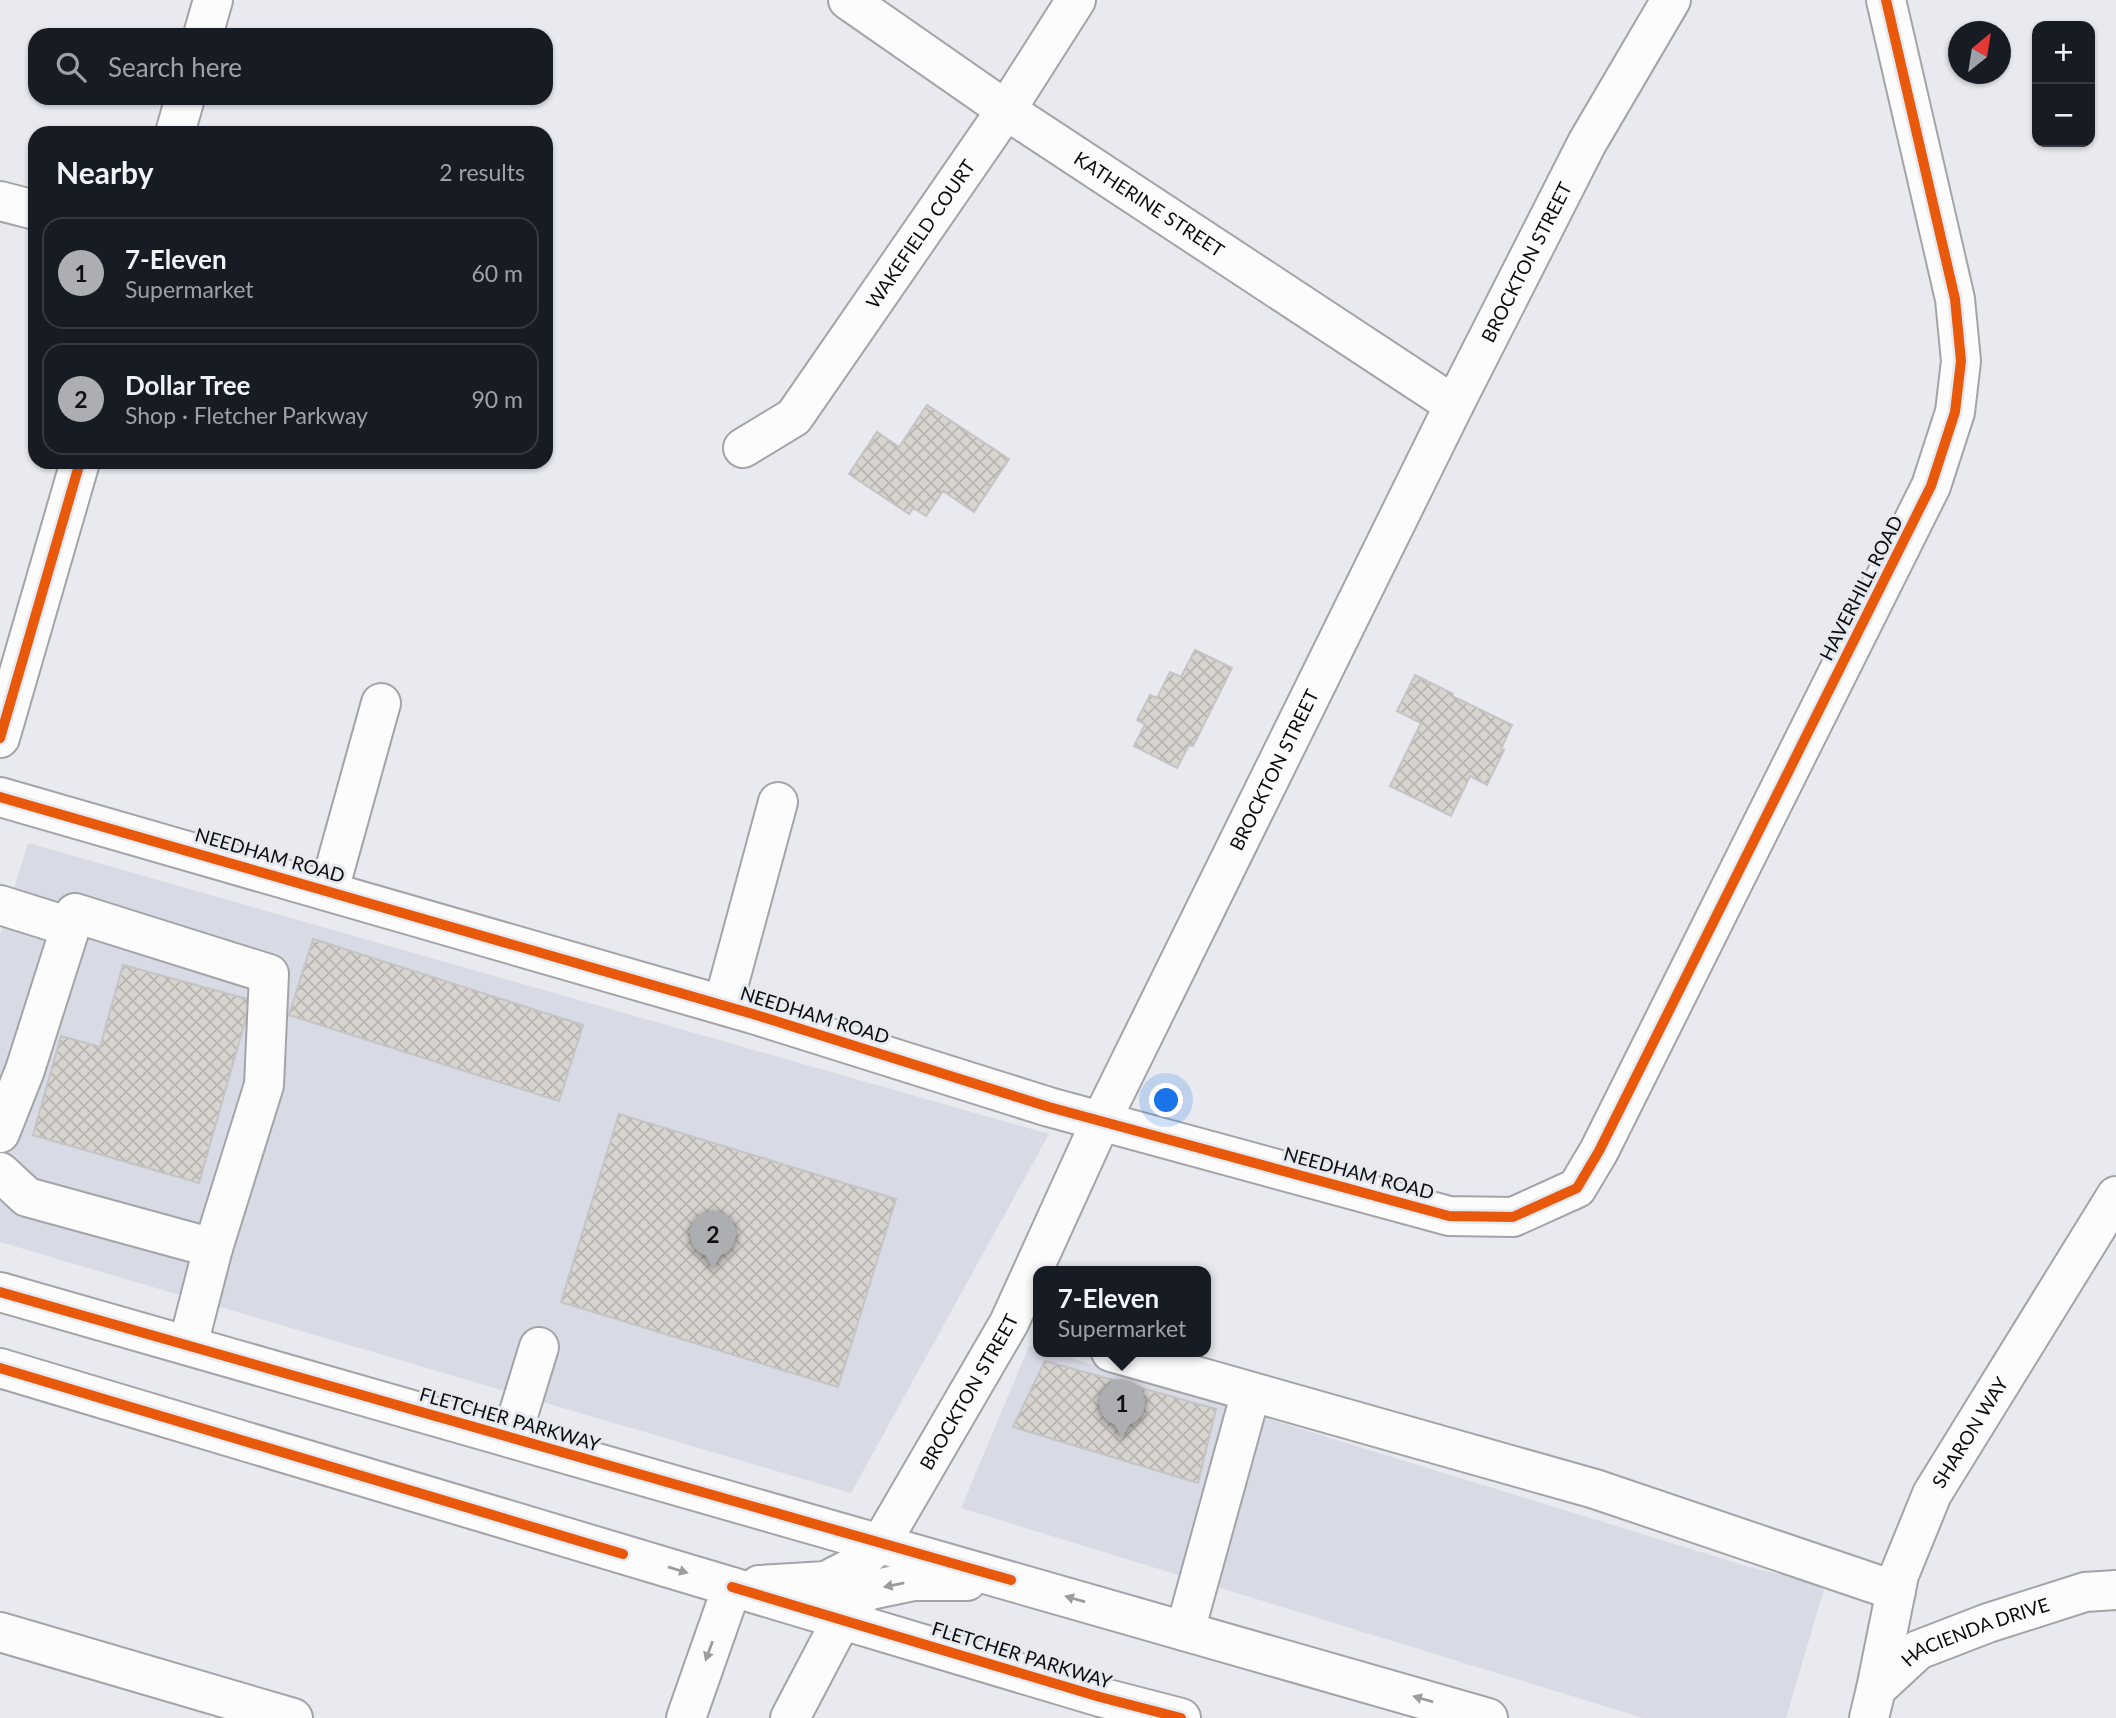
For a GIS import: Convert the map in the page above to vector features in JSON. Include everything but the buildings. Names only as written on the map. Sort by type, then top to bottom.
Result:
[{"type":"street","points":[[205,28],[214,0]]},
{"type":"street","name":"KATHERINE STREET","points":[[848,0],[1006,110],[1454,405]]},
{"type":"street","name":"WAKEFIELD COURT","points":[[743,448],[794,417],[1006,110],[1076,0]]},
{"type":"street","name":"HAVERHILL ROAD","points":[[1599,1151],[1931,486],[1955,412],[1961,361],[1955,299],[1885,0]]},
{"type":"street","name":"BROCKTON STREET","points":[[1047,1266],[1101,1121],[1454,405],[1587,143],[1670,1]]},
{"type":"street","points":[[177,126],[183,105]]},
{"type":"street","points":[[0,201],[28,208]]},
{"type":"street","points":[[0,738],[78,469]]},
{"type":"street","points":[[329,890],[381,703]]},
{"type":"street","name":"NEEDHAM ROAD","points":[[0,797],[723,1005],[1049,1107],[1449,1216],[1513,1217],[1577,1188],[1599,1151]]},
{"type":"street","points":[[723,1005],[778,802]]},
{"type":"street","points":[[0,905],[70,927]]},
{"type":"street","points":[[0,1133],[24,1070],[75,913],[269,974],[264,1086],[213,1248],[188,1345]]},
{"type":"street","points":[[0,1172],[27,1197],[213,1248]]},
{"type":"street","name":"SHARON WAY","points":[[1873,1704],[1899,1575],[1932,1494],[2116,1196]]},
{"type":"street","name":"FLETCHER PARKWAY","points":[[0,1292],[1488,1718]]},
{"type":"street","name":"BROCKTON STREET","points":[[732,1587],[826,1581],[851,1568],[881,1543],[1024,1328],[1033,1304]]},
{"type":"street","points":[[511,1438],[539,1347]]},
{"type":"street","points":[[1128,1357],[1595,1489],[1896,1591]]},
{"type":"street","name":"FLETCHER PARKWAY","points":[[0,1368],[1100,1697],[1181,1718]]},
{"type":"street","points":[[1185,1631],[1251,1392]]},
{"type":"street","points":[[790,1718],[842,1619],[866,1591],[914,1581],[1011,1580]]},
{"type":"street","points":[[686,1718],[732,1587]]},
{"type":"street","name":"HACIENDA DRIVE","points":[[1873,1704],[1918,1650],[1988,1623],[2085,1592],[2115,1597]]},
{"type":"street","points":[[0,1632],[293,1718]]},
{"type":"shaded area","points":[[28,843],[1049,1134],[851,1493],[0,1242],[0,934]]},
{"type":"shaded area","points":[[1029,1346],[1033,1347],[1033,1357],[1067,1357],[1746,1566],[1825,1586],[1786,1718],[1643,1718],[961,1508]]},
{"type":"cycle path","points":[[0,797],[753,1014],[1049,1107],[1449,1216],[1513,1217],[1577,1188],[1599,1151],[1931,486],[1955,412],[1961,361],[1955,299],[1886,0]]},
{"type":"cycle path","points":[[0,738],[78,469]]},
{"type":"cycle path","points":[[0,1292],[1011,1580]]},
{"type":"cycle path","points":[[0,1368],[623,1554]]},
{"type":"cycle path","points":[[732,1587],[1100,1697],[1181,1718]]},
{"type":"place","name":"Dollar Tree","points":[[713,1269]]},
{"type":"place","name":"7-Eleven","points":[[1122,1438]]}]
